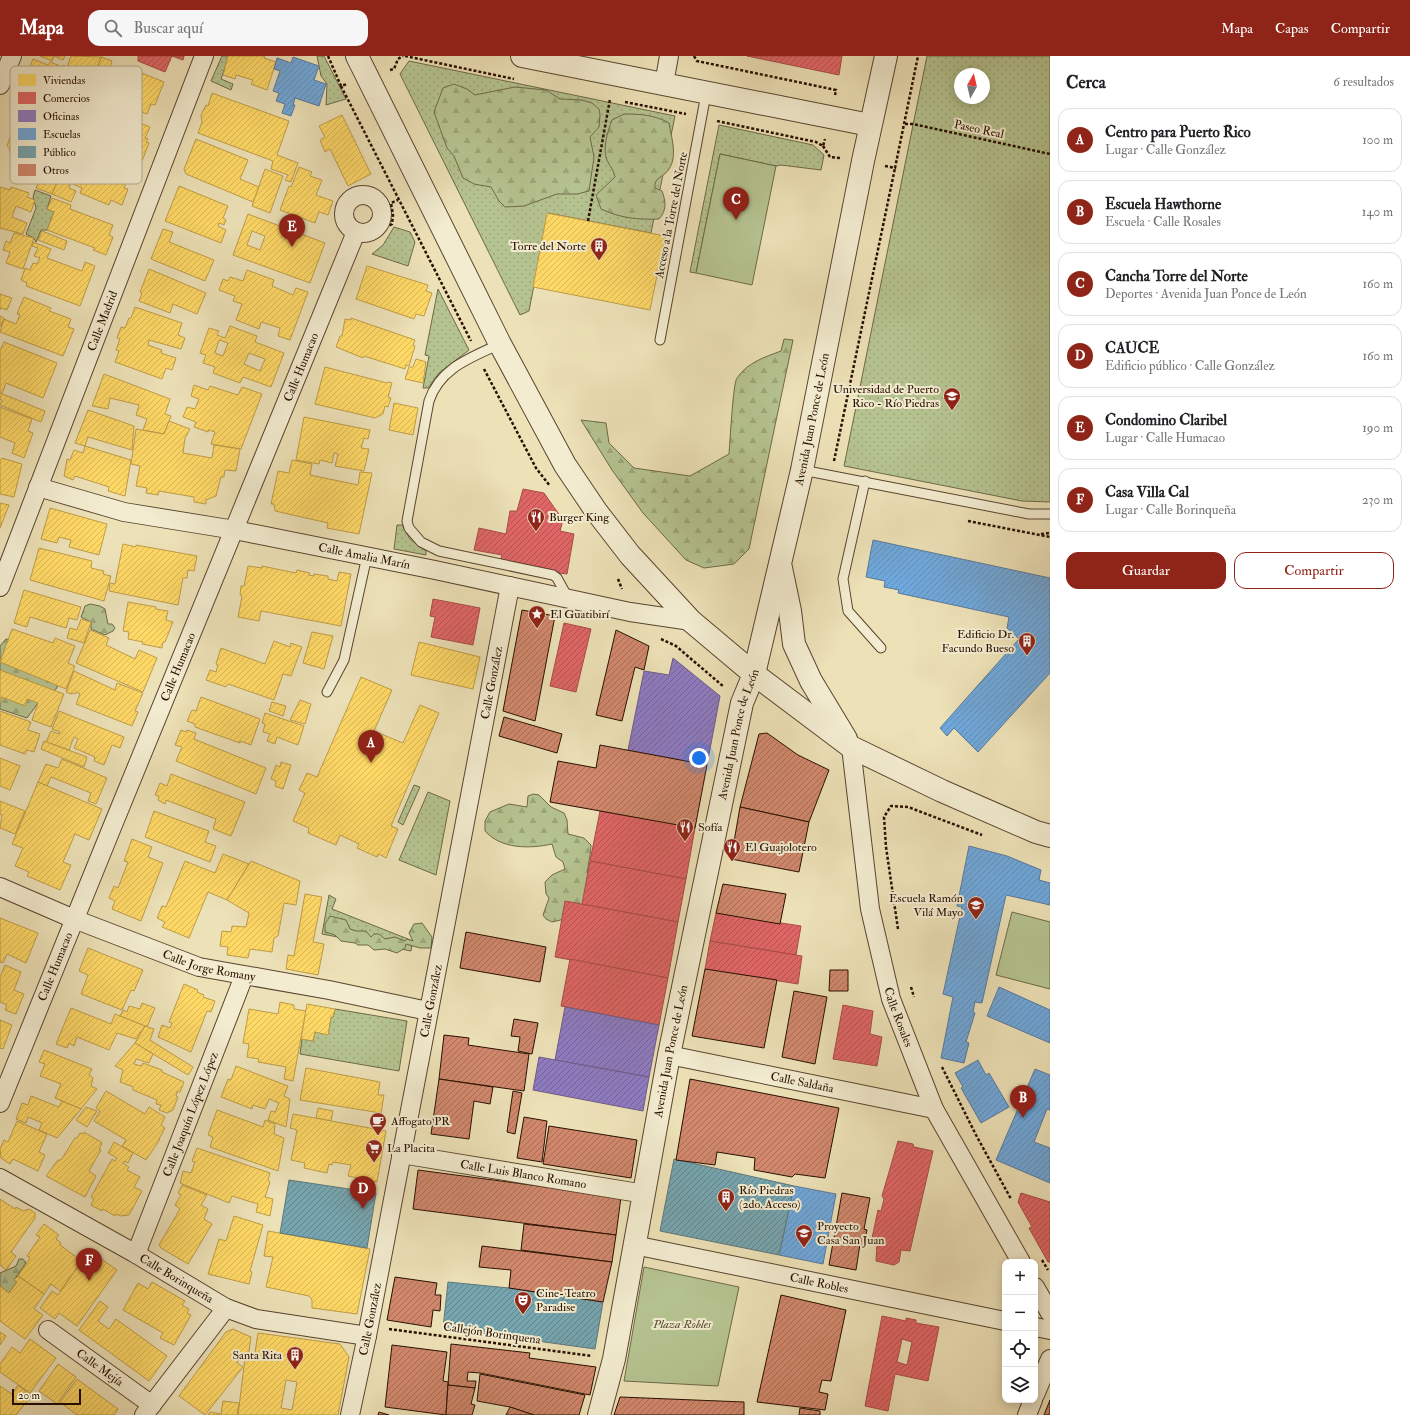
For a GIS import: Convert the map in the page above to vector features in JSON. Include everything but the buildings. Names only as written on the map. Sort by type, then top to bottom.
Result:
[{"type":"street","points":[[0,85],[12,56]]},
{"type":"street","name":"Calle Madrid","points":[[0,587],[204,56]]},
{"type":"street","points":[[357,56],[500,344],[565,466],[596,511],[630,555],[691,621],[754,674],[851,747],[942,791],[1036,832],[1050,836]]},
{"type":"street","points":[[522,56],[664,84],[706,94],[870,125]]},
{"type":"street","points":[[664,84],[669,56]]},
{"type":"street","name":"Avenida Juan Ponce de León","points":[[599,1415],[614,1359],[669,1055],[742,703],[754,674],[802,470],[870,125],[886,56]]},
{"type":"street","points":[[357,195],[370,196],[380,204],[383,210],[380,224],[372,231],[361,233],[356,232],[350,228],[344,216],[347,204],[357,195]]},
{"type":"street","name":"Calle Humacao","points":[[0,1103],[74,920],[236,530],[356,232]]},
{"type":"street","name":"Calle Amalia Marín","points":[[38,487],[124,512],[236,530],[367,556],[630,612],[691,621]]},
{"type":"street","points":[[780,563],[790,611],[794,644],[811,681],[851,747]]},
{"type":"street","name":"Calle González","points":[[350,1415],[368,1331],[510,586]]},
{"type":"street","name":"Calle Rosales","points":[[851,747],[870,909],[891,999],[934,1109],[1019,1259]]},
{"type":"street","name":"Calle Jorge Romany","points":[[0,887],[74,920],[199,967],[329,990],[428,1012]]},
{"type":"street","name":"Calle Joaquín López López","points":[[136,1254],[244,976]]},
{"type":"street","name":"Calle Saldaña","points":[[669,1055],[934,1109]]},
{"type":"street","name":"Calle Luis Blanco Romano","points":[[401,1154],[645,1194]]},
{"type":"street","name":"Calle Borinqueña","points":[[0,1178],[136,1254],[226,1308],[256,1319],[368,1331]]},
{"type":"street","name":"Calle Robles","points":[[634,1244],[1002,1320]]},
{"type":"street","points":[[1038,1292],[1050,1313]]},
{"type":"street","points":[[148,1410],[226,1308]]},
{"type":"street","points":[[1038,1328],[1050,1330]]},
{"type":"street","name":"Calle Mejía","points":[[48,1330],[148,1410]]},
{"type":"street","points":[[1038,1388],[1050,1359]]},
{"type":"street","points":[[1027,1415],[1032,1403]]},
{"type":"lane","name":"Acceso a la Torre del Norte","points":[[660,340],[706,94]]},
{"type":"lane","points":[[500,344],[461,363],[445,374],[432,390],[407,521],[409,528],[421,542],[439,551],[553,575],[557,578],[568,598]]},
{"type":"lane","points":[[802,470],[831,474],[1029,514],[1050,514]]},
{"type":"lane","points":[[865,481],[843,579],[848,611],[881,648]]},
{"type":"lane","points":[[327,692],[344,660],[367,556]]},
{"type":"path","name":"Paseo Real","points":[[918,56],[905,124],[913,124],[1050,154]]},
{"type":"path","points":[[588,221],[610,99]]},
{"type":"path","points":[[831,474],[896,168]]},
{"type":"path","points":[[380,224],[389,226],[392,224],[393,215],[391,203],[398,200]]},
{"type":"path","points":[[1050,533],[1039,534],[1050,537]]},
{"type":"path","points":[[898,930],[884,824],[884,816],[890,806],[908,807],[986,837]]},
{"type":"path","points":[[911,984],[915,998]]},
{"type":"path","points":[[940,1063],[976,1135],[1012,1201]]},
{"type":"path","points":[[1039,1254],[1050,1272]]},
{"type":"path","name":"Callejón Borinquena","points":[[368,1331],[614,1359]]},
{"type":"green space","points":[[222,56],[229,56],[221,79],[233,84],[231,90],[211,81]]},
{"type":"green space","points":[[317,56],[324,56],[346,99],[326,105],[327,84],[321,76]]},
{"type":"green space","points":[[927,56],[1050,56],[1050,502],[1022,501],[844,466]]},
{"type":"green space","points":[[409,61],[675,116],[651,233],[548,213],[529,311],[520,315],[400,74]]},
{"type":"green space","points":[[454,84],[467,89],[475,95],[515,87],[546,90],[560,99],[582,100],[592,103],[599,109],[600,115],[599,127],[590,137],[594,157],[589,191],[577,194],[557,194],[524,206],[505,207],[499,201],[491,187],[474,184],[463,178],[454,156],[447,148],[434,112],[443,88]]},
{"type":"green space","points":[[624,114],[636,114],[658,118],[669,123],[673,146],[672,164],[667,172],[657,179],[655,184],[655,188],[662,191],[665,202],[665,209],[659,219],[629,218],[608,212],[601,209],[596,195],[615,177],[607,160],[605,145],[612,120]]},
{"type":"green space","points":[[719,125],[813,145],[824,155],[821,170],[781,165],[776,166],[720,154],[696,273],[690,272]]},
{"type":"green space","points":[[720,154],[776,166],[752,285],[696,273]]},
{"type":"green space","points":[[35,190],[51,196],[47,209],[54,212],[47,230],[41,230],[36,242],[34,238],[26,234],[36,208],[33,197]]},
{"type":"green space","points":[[394,227],[410,232],[415,242],[408,266],[372,254],[383,245]]},
{"type":"green space","points":[[438,289],[469,350],[439,373],[428,388],[423,388],[429,356],[425,355]]},
{"type":"green space","points":[[784,339],[793,340],[749,549],[734,564],[704,568],[686,560],[643,513],[612,470],[581,420],[606,423],[609,443],[634,468],[690,476],[729,454],[733,401],[737,378],[741,372],[752,364],[781,351]]},
{"type":"green space","points":[[397,525],[402,525],[410,539],[426,551],[426,555],[394,549]]},
{"type":"green space","points":[[90,604],[100,606],[105,609],[108,624],[112,624],[115,628],[113,631],[105,635],[91,629],[91,622],[81,617],[85,606]]},
{"type":"green space","points":[[6,639],[13,640],[58,682],[57,688],[38,703],[27,718],[0,709],[0,646]]},
{"type":"green space","points":[[414,785],[420,787],[403,825],[398,822]]},
{"type":"green space","points":[[428,792],[450,801],[436,875],[399,860]]},
{"type":"green space","points":[[533,794],[539,795],[551,807],[564,813],[567,820],[568,834],[584,838],[591,845],[588,867],[588,878],[592,895],[592,907],[590,913],[552,922],[546,919],[543,915],[549,898],[546,894],[545,882],[552,875],[565,869],[563,862],[556,857],[552,844],[534,847],[516,846],[499,841],[485,831],[485,821],[490,812],[509,804],[527,807],[528,796]]},
{"type":"green space","points":[[329,895],[336,899],[332,909],[413,941],[411,951],[322,934]]},
{"type":"green space","points":[[1012,912],[1050,922],[1050,989],[996,975]]},
{"type":"green space","points":[[330,916],[346,920],[350,929],[356,931],[366,931],[371,937],[374,934],[379,934],[385,939],[395,937],[405,941],[407,939],[413,941],[409,933],[414,924],[422,923],[432,937],[431,948],[420,948],[406,944],[405,948],[397,953],[385,949],[374,950],[368,945],[358,945],[355,943],[341,941],[335,935],[325,932],[325,924]]},
{"type":"green space","points":[[335,1009],[407,1021],[399,1071],[300,1054],[302,1039],[313,1041],[315,1032],[328,1034],[331,1017],[333,1017]]},
{"type":"green space","points":[[19,1259],[23,1259],[26,1263],[14,1280],[17,1282],[9,1293],[0,1286],[0,1273],[16,1266]]},
{"type":"green space","name":"Plaza Robles","points":[[644,1267],[739,1287],[718,1386],[624,1381]]},
{"type":"place","name":"Cancha Torre del Norte","points":[[736,220]]},
{"type":"place","name":"Condomino Claribel","points":[[292,247]]},
{"type":"place","name":"Torre del Norte","points":[[599,261]]},
{"type":"place","name":"Universidad de Puerto Rico - Río Piedras","points":[[952,411]]},
{"type":"place","name":"Burger King","points":[[536,532]]},
{"type":"place","name":"El Guatibirí","points":[[537,629]]},
{"type":"place","name":"Edificio Dr. Facundo Bueso","points":[[1027,656]]},
{"type":"place","name":"Centro para Puerto Rico","points":[[371,763]]},
{"type":"place","name":"Sofía","points":[[685,842]]},
{"type":"place","name":"El Guajolotero","points":[[732,862]]},
{"type":"place","name":"Escuela Ramón Vilá Mayo","points":[[976,920]]},
{"type":"place","name":"Escuela Hawthorne","points":[[1023,1118]]},
{"type":"place","name":"Affogato PR","points":[[378,1136]]},
{"type":"place","name":"La Placita","points":[[374,1163]]},
{"type":"place","name":"CAUCE","points":[[363,1209]]},
{"type":"place","name":"Río Piedras (2do. Acceso)","points":[[726,1212]]},
{"type":"place","name":"Proyecto Casa San Juan","points":[[804,1248]]},
{"type":"place","name":"Casa Villa Cal","points":[[89,1281]]},
{"type":"place","name":"Cine-Teatro Paradise","points":[[523,1315]]},
{"type":"place","name":"Santa Rita","points":[[295,1370]]}]
